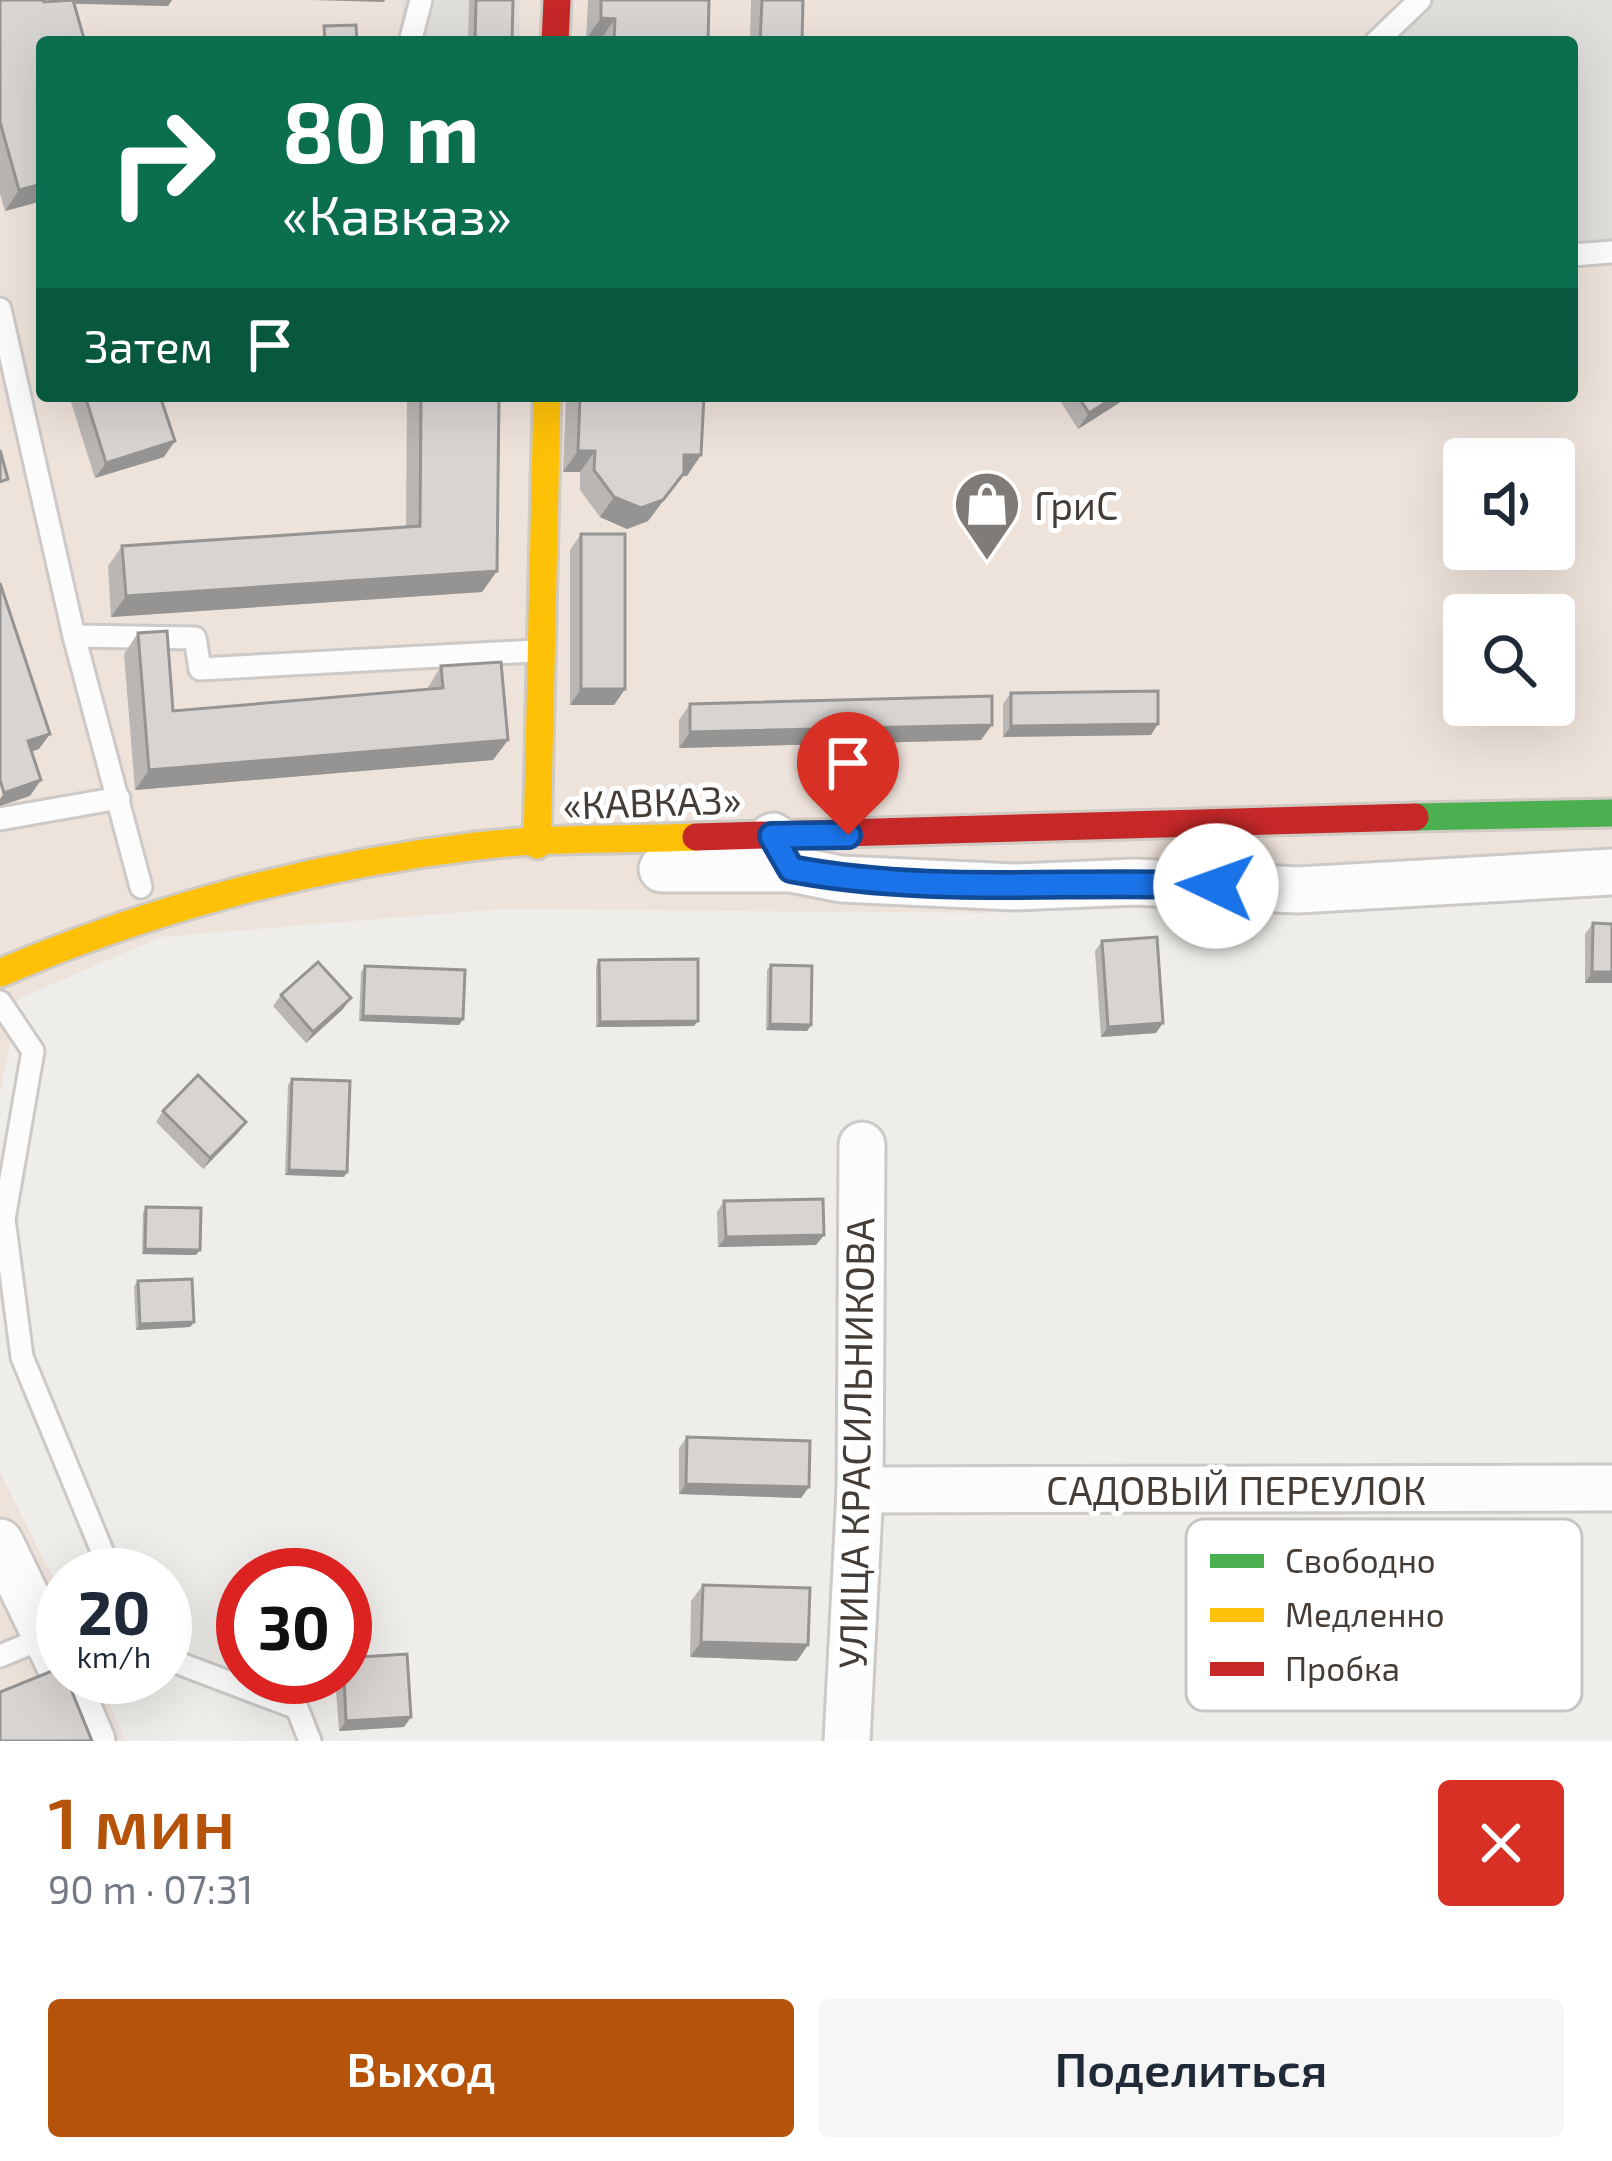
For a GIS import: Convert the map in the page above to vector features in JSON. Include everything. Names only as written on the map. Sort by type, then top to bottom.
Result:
[{"type":"main road","points":[[555,36],[556,0]]},
{"type":"main road","points":[[536,844],[547,402]]},
{"type":"main road","name":"«КАВКАЗ»","points":[[1,997],[58,948],[339,865],[482,845],[782,853],[1612,813]]},
{"type":"street","points":[[1,997],[250,906],[520,870],[782,853],[841,879],[1015,887],[1134,882],[1298,890],[1612,872]]},
{"type":"street","name":"УЛИЦА КРАСИЛЬНИКОВА","points":[[847,1741],[860,1490],[862,1145]]},
{"type":"street","name":"САДОВЫЙ ПЕРЕУЛОК","points":[[860,1490],[1612,1488]]},
{"type":"street","points":[[0,1542],[36,1615]]},
{"type":"street","points":[[77,1704],[92,1741]]},
{"type":"lane","points":[[412,36],[421,0]]},
{"type":"lane","points":[[1382,36],[1420,0]]},
{"type":"lane","points":[[1578,255],[1612,252]]},
{"type":"lane","points":[[0,309],[74,636],[140,888]]},
{"type":"lane","points":[[74,636],[195,638],[200,668],[542,651]]},
{"type":"lane","points":[[0,819],[119,798]]},
{"type":"lane","points":[[1,997],[33,1052],[4,1219],[22,1357],[101,1548]]},
{"type":"lane","points":[[0,1656],[36,1660]]},
{"type":"lane","points":[[192,1668],[297,1708],[310,1741]]},
{"type":"shaded area","points":[[0,0],[1612,0],[1612,894],[982,913],[501,909],[161,937],[18,999],[0,1094]]},
{"type":"shaded area","points":[[403,0],[520,0],[519,36],[400,36]]},
{"type":"shaded area","points":[[1420,0],[1612,0],[1612,252],[1578,255],[1578,36],[1382,36]]},
{"type":"shaded area","points":[[0,1472],[38,1548],[36,1704],[110,1704],[124,1741],[0,1741]]},
{"type":"building","points":[[0,0],[73,0],[83,36],[36,36],[36,186],[19,190],[0,122]]},
{"type":"building","points":[[476,0],[513,0],[512,36],[475,36]]},
{"type":"building","points":[[601,0],[709,0],[708,36],[614,36],[615,19],[601,18]]},
{"type":"building","points":[[762,0],[803,0],[802,36],[760,36]]},
{"type":"building","points":[[356,25],[357,36],[325,36],[324,26]]},
{"type":"building","points":[[87,402],[162,402],[175,441],[106,463]]},
{"type":"building","points":[[421,402],[499,402],[497,571],[126,596],[122,546],[420,526]]},
{"type":"building","points":[[580,402],[704,402],[701,455],[684,455],[684,473],[663,500],[641,508],[614,497],[594,470],[595,451],[578,451]]},
{"type":"building","points":[[1082,402],[1106,402],[1089,413]]},
{"type":"building","points":[[0,450],[8,479],[0,482]]},
{"type":"building","points":[[581,534],[625,534],[625,689],[581,689]]},
{"type":"building","points":[[0,583],[50,734],[28,741],[41,780],[4,793],[0,780]]},
{"type":"building","points":[[167,631],[173,711],[443,688],[441,666],[501,662],[508,740],[149,770],[138,633]]},
{"type":"building","points":[[1158,691],[1158,724],[1011,726],[1011,693]]},
{"type":"building","points":[[992,696],[992,725],[690,732],[690,704]]},
{"type":"building","points":[[1593,923],[1612,924],[1612,972],[1592,972]]},
{"type":"building","points":[[1157,937],[1163,1023],[1108,1027],[1102,941]]},
{"type":"building","points":[[698,959],[698,1021],[600,1022],[599,960]]},
{"type":"building","points":[[318,962],[351,998],[313,1032],[281,995]]},
{"type":"building","points":[[771,965],[812,966],[811,1025],[770,1024]]},
{"type":"building","points":[[365,966],[465,970],[463,1019],[363,1016]]},
{"type":"building","points":[[198,1075],[246,1122],[210,1158],[163,1111]]},
{"type":"building","points":[[292,1079],[350,1081],[347,1172],[289,1170]]},
{"type":"building","points":[[823,1199],[824,1235],[726,1237],[724,1201]]},
{"type":"building","points":[[146,1207],[201,1208],[200,1250],[145,1249]]},
{"type":"building","points":[[192,1279],[194,1322],[140,1324],[138,1281]]},
{"type":"building","points":[[687,1437],[810,1441],[809,1487],[686,1484]]},
{"type":"building","points":[[703,1585],[810,1588],[808,1645],[701,1642]]},
{"type":"building","points":[[407,1654],[411,1717],[346,1721],[345,1704],[372,1704],[372,1656]]},
{"type":"building","points":[[36,1677],[36,1704],[77,1704],[92,1741],[0,1741],[0,1692]]},
{"type":"traffic: fast","points":[[1415,817],[1612,813]]},
{"type":"traffic: slow","points":[[537,845],[547,402]]},
{"type":"traffic: slow","points":[[0,973],[174,910],[355,865],[504,843],[696,837]]},
{"type":"traffic: jam","points":[[555,36],[557,0]]},
{"type":"traffic: jam","points":[[696,837],[1415,817]]},
{"type":"place","name":"ГриС","points":[[987,563]]},
{"type":"route","points":[[848,835],[772,836],[791,869],[841,879],[1015,887],[1134,882],[1216,886]]}]
